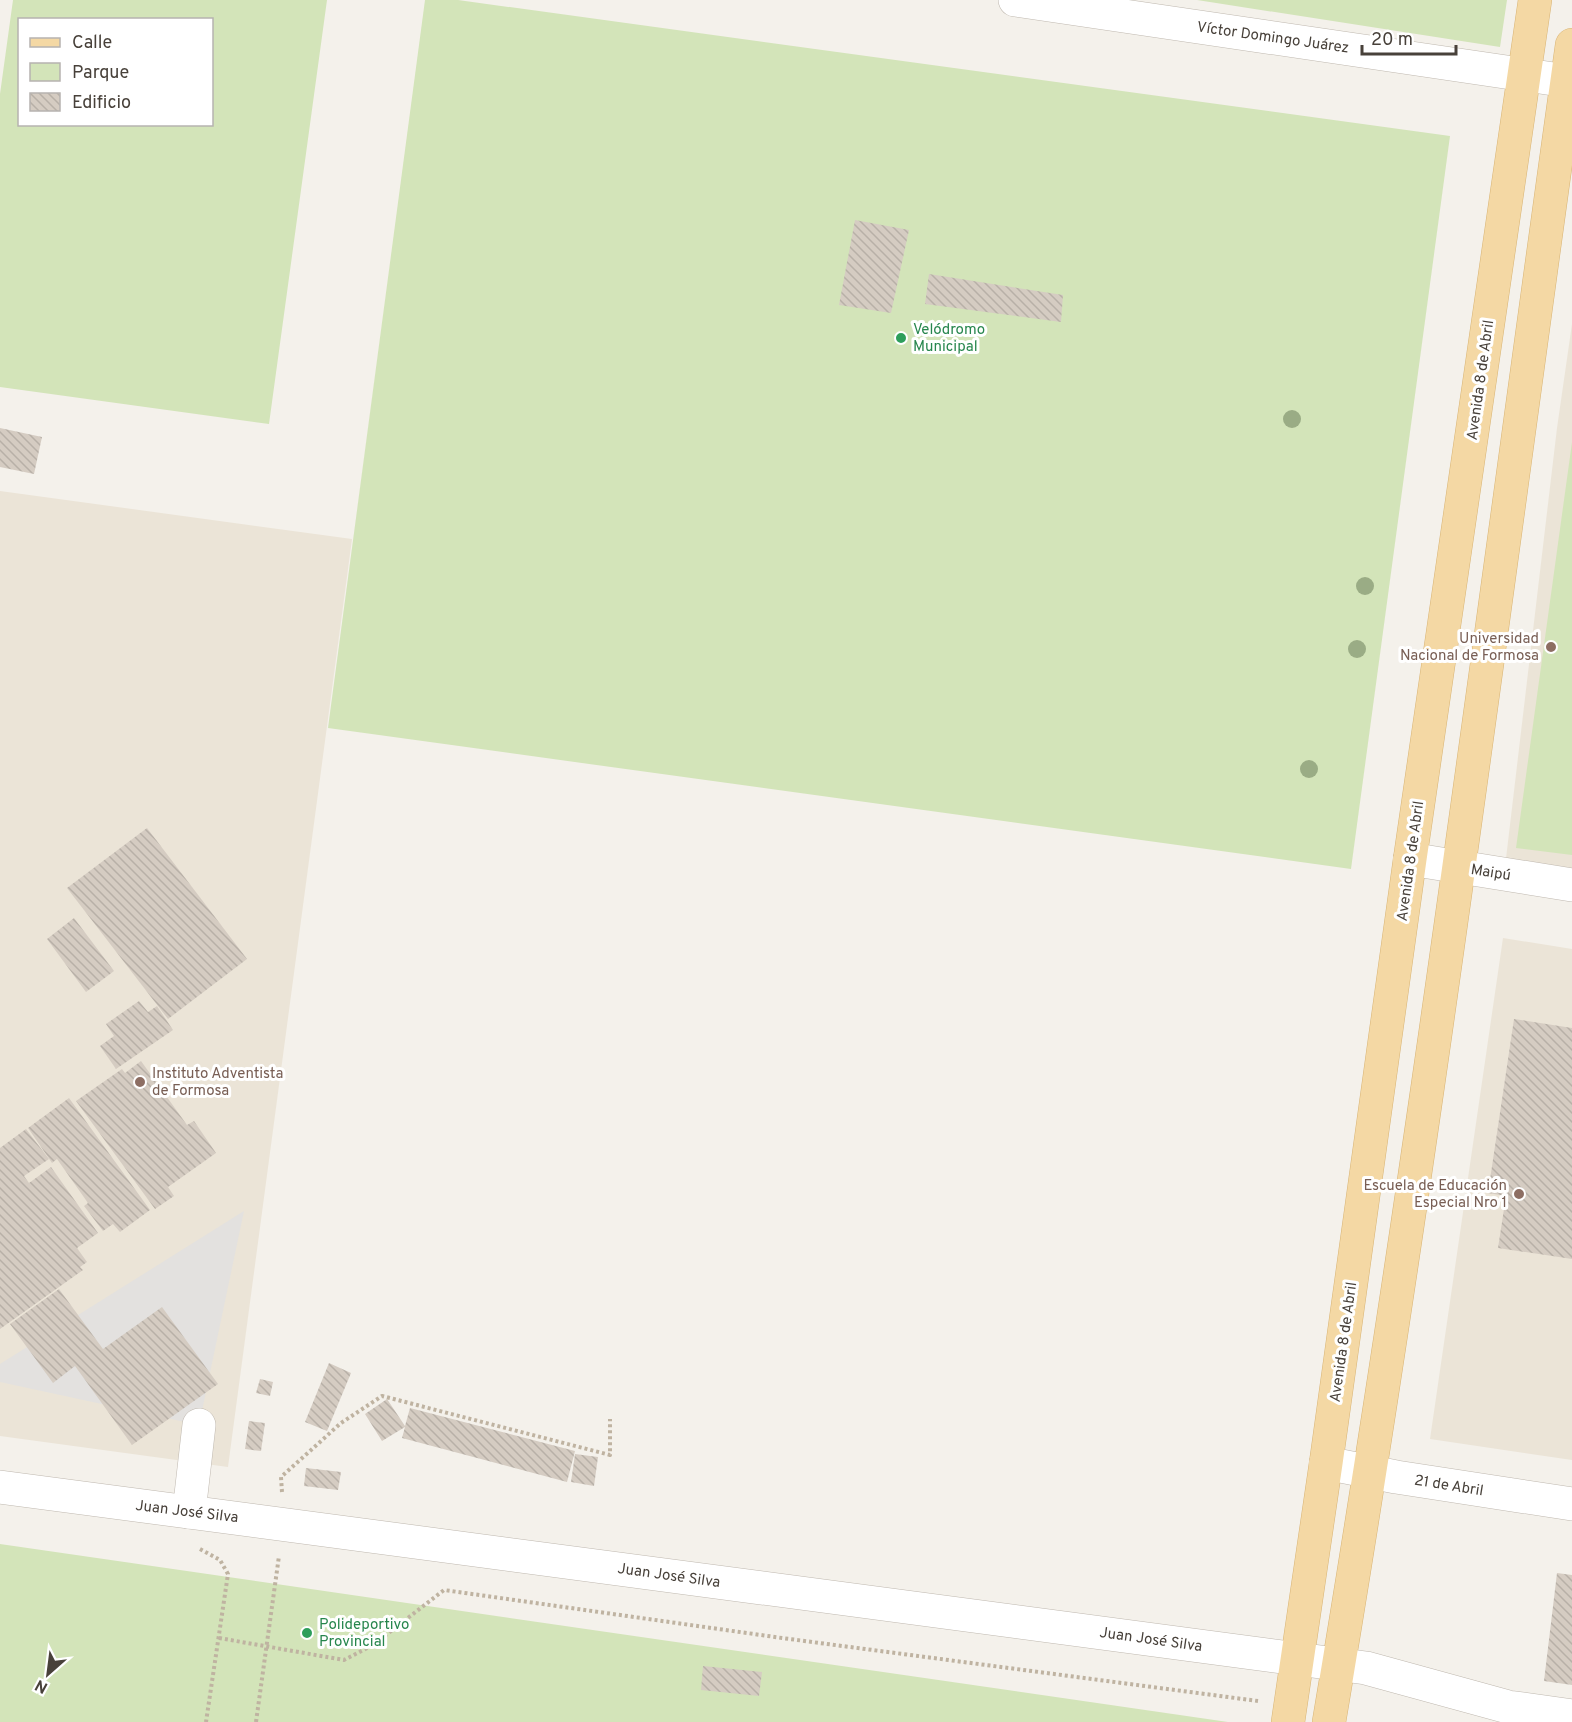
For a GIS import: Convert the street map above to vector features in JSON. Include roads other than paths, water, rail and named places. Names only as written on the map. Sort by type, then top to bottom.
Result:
[{"type":"main road","name":"Avenida 8 de Abril","points":[[1288,1722],[1534,0]]},
{"type":"main road","points":[[1329,1722],[1370,1472],[1459,867],[1572,45]]},
{"type":"street","name":"Víctor Domingo Juárez","points":[[1015,0],[1567,81]]},
{"type":"street","name":"Maipú","points":[[1410,859],[1572,885]]},
{"type":"street","points":[[189,1512],[200,1425]]},
{"type":"street","name":"21 de Abril","points":[[1326,1463],[1572,1504]]},
{"type":"street","name":"Juan José Silva","points":[[0,1487],[1298,1658],[1366,1668],[1508,1707],[1572,1716]]},
{"type":"place","name":"Velódromo Municipal","points":[[901,338]]},
{"type":"place","name":"Universidad Nacional de Formosa","points":[[1551,647]]},
{"type":"place","name":"Instituto Adventista de Formosa","points":[[140,1082]]},
{"type":"place","name":"Escuela de Educación Especial Nro 1","points":[[1519,1194]]},
{"type":"place","name":"Polideportivo Provincial","points":[[307,1633]]}]
